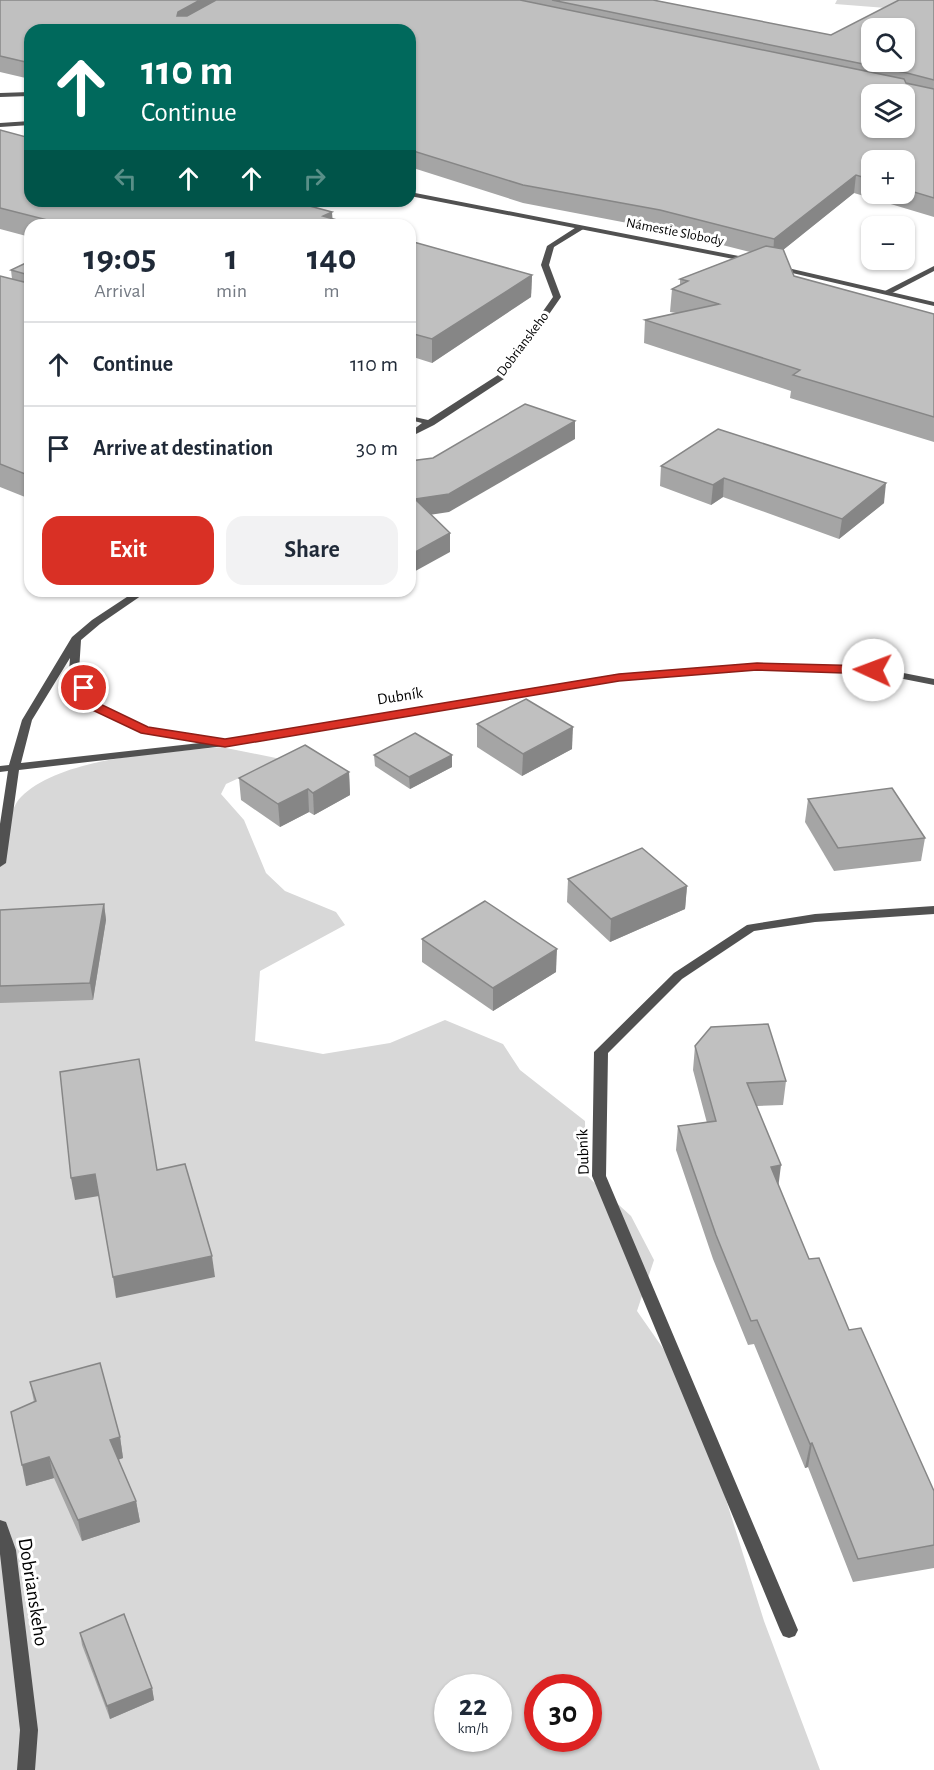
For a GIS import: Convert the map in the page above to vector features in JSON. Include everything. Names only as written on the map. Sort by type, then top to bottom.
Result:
[{"type":"street","points":[[0,95],[24,94]]},
{"type":"street","points":[[0,125],[24,124]]},
{"type":"street","name":"Námestie Slobody","points":[[416,195],[755,262]]},
{"type":"street","name":"Dobrianskeho","points":[[416,432],[501,377],[557,297],[545,265],[551,246],[581,228]]},
{"type":"street","points":[[765,264],[889,291],[934,304]]},
{"type":"street","points":[[889,291],[934,268]]},
{"type":"street","points":[[416,419],[431,423]]},
{"type":"street","points":[[0,863],[14,768],[27,720],[76,639],[135,597]]},
{"type":"street","points":[[76,639],[74,670],[93,706],[145,730],[225,743]]},
{"type":"street","name":"Dubník","points":[[0,769],[225,743],[619,677],[757,667],[873,670],[934,682]]},
{"type":"street","name":"Dubník","points":[[789,1630],[599,1176],[601,1052],[678,976],[751,927],[815,918],[934,910]]},
{"type":"street","name":"Dobrianskeho","points":[[0,1527],[8,1550],[30,1730],[26,1770]]},
{"type":"shaded area","points":[[837,0],[903,0],[899,9],[835,4]]},
{"type":"shaded area","points":[[221,747],[281,759],[226,784],[221,794],[244,820],[266,873],[285,891],[336,912],[345,925],[260,971],[255,1041],[323,1054],[390,1043],[445,1020],[503,1044],[520,1070],[585,1121],[586,1175],[631,1216],[654,1260],[637,1311],[683,1377],[723,1490],[764,1621],[820,1770],[0,1770],[0,823],[8,821],[19,799],[39,783],[88,765],[144,755]]},
{"type":"building","points":[[0,0],[200,0],[178,12],[177,16],[187,16],[216,0],[520,0],[861,70],[861,72],[904,79],[906,83],[911,84],[861,84],[861,138],[915,138],[915,85],[934,89],[934,198],[915,192],[915,150],[861,150],[861,177],[856,175],[774,239],[660,210],[523,185],[416,152],[416,24],[24,24],[24,62],[0,56]]},
{"type":"building","points":[[552,0],[653,0],[831,35],[861,20],[861,64]]},
{"type":"building","points":[[899,0],[934,0],[934,80],[902,72],[915,72],[915,18],[864,18]]},
{"type":"building","points":[[0,130],[24,136],[24,207],[313,207],[332,212],[323,216],[333,219],[43,219],[0,208]]},
{"type":"building","points":[[416,243],[532,275],[432,339],[416,335]]},
{"type":"building","points":[[766,246],[783,249],[794,276],[934,314],[934,417],[793,375],[800,370],[645,320],[719,304],[672,289],[688,281],[680,279]]},
{"type":"building","points":[[24,264],[24,274],[11,270]]},
{"type":"building","points":[[0,276],[24,282],[24,474],[0,464]]},
{"type":"building","points":[[525,404],[575,421],[449,494],[416,499],[416,460],[433,458]]},
{"type":"building","points":[[718,429],[886,483],[842,519],[724,478],[713,485],[661,466]]},
{"type":"building","points":[[416,500],[450,533],[416,552]]},
{"type":"building","points":[[526,699],[573,727],[523,754],[477,724]]},
{"type":"building","points":[[415,733],[452,755],[409,777],[374,755]]},
{"type":"building","points":[[305,745],[349,772],[313,793],[308,789],[278,804],[239,778]]},
{"type":"building","points":[[892,788],[925,838],[838,848],[808,799]]},
{"type":"building","points":[[642,848],[687,886],[611,919],[568,879]]},
{"type":"building","points":[[485,901],[557,949],[493,988],[422,939]]},
{"type":"building","points":[[104,904],[90,983],[0,986],[0,910]]},
{"type":"building","points":[[768,1024],[786,1081],[747,1083],[781,1165],[771,1167],[809,1259],[819,1258],[849,1330],[861,1328],[934,1491],[934,1545],[858,1559],[812,1443],[810,1444],[757,1320],[751,1321],[716,1235],[678,1126],[716,1121],[695,1046],[711,1027]]},
{"type":"building","points":[[139,1059],[157,1170],[185,1164],[212,1256],[113,1277],[95,1174],[71,1178],[60,1072]]},
{"type":"building","points":[[100,1363],[120,1437],[110,1440],[136,1501],[78,1520],[49,1457],[22,1465],[11,1412],[36,1401],[30,1382]]},
{"type":"building","points":[[124,1614],[152,1688],[107,1706],[80,1633]]},
{"type":"route","points":[[84,688],[93,706],[145,730],[225,743],[619,677],[757,667],[873,670]]}]
